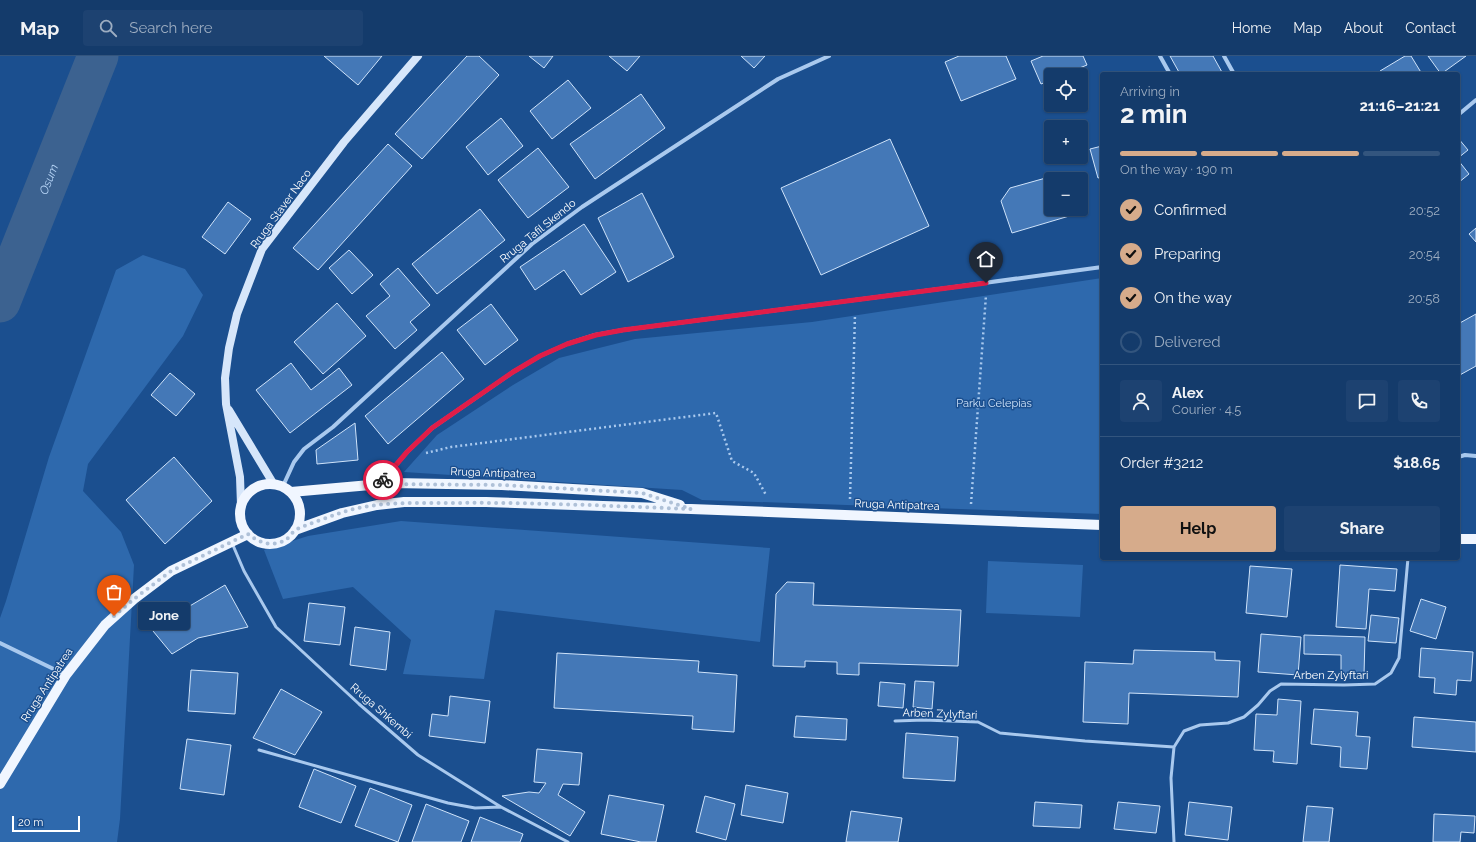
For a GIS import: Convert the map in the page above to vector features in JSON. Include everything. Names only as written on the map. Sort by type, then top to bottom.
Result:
[{"type":"main road","name":"Rruga Staver Naco","points":[[241,505],[240,477],[226,404],[225,378],[229,348],[237,314],[262,249],[344,142],[418,56]]},
{"type":"main road","name":"Rruga Staver Naco","points":[[226,404],[282,487]]},
{"type":"main road","name":"Rruga Antipatrea","points":[[241,505],[253,488],[262,484],[282,487],[380,484],[502,485],[642,493],[691,509]]},
{"type":"main road","points":[[282,487],[298,501],[300,512],[299,522],[295,530]]},
{"type":"main road","name":"Rruga Antipatrea","points":[[0,784],[66,674],[104,625],[134,599],[171,571],[248,534],[256,540],[266,544],[276,543],[285,540],[295,530],[342,513],[377,505],[404,502],[486,502],[1100,525]]},
{"type":"main road","points":[[241,505],[240,515],[242,526],[248,534]]},
{"type":"main road","points":[[1460,539],[1476,540]]},
{"type":"street","name":"Rruga Tafil Skendo","points":[[282,487],[294,462],[304,449],[333,427],[532,244],[582,207],[778,79],[829,56]]},
{"type":"street","points":[[1160,56],[1169,72]]},
{"type":"street","points":[[1224,56],[1233,72]]},
{"type":"street","points":[[1460,113],[1476,100]]},
{"type":"street","points":[[380,484],[432,428],[513,372],[540,356],[567,344],[596,335],[623,330],[1100,267]]},
{"type":"street","points":[[1460,456],[1465,455],[1476,456]]},
{"type":"street","points":[[0,643],[66,674]]},
{"type":"lane","name":"Rruga Shkembi","points":[[232,542],[244,571],[276,627],[359,704],[418,755],[501,807],[568,842]]},
{"type":"lane","name":"Arben Zylyftari","points":[[1174,842],[1171,778],[1174,747],[1184,731],[1200,725],[1228,723],[1244,716],[1258,705],[1270,691],[1281,684],[1375,684],[1391,673],[1399,658],[1408,560]]},
{"type":"lane","name":"Arben Zylyftari","points":[[895,721],[924,720],[978,722],[1000,733],[1174,747]]},
{"type":"lane","points":[[259,750],[448,803],[475,808],[501,807]]},
{"type":"path","points":[[970,520],[986,283]]},
{"type":"path","points":[[850,515],[855,300]]},
{"type":"path","points":[[401,460],[451,447],[716,413],[732,461],[754,473],[775,513]]},
{"type":"green space","points":[[143,255],[185,269],[203,295],[183,336],[88,464],[83,491],[121,532],[134,565],[120,819],[117,842],[0,842],[0,618],[49,457],[116,270]]},
{"type":"green space","name":"Parku Celepias","points":[[1100,278],[1100,514],[702,500],[682,490],[404,472],[437,435],[513,385],[559,358],[635,339],[812,322]]},
{"type":"green space","points":[[401,521],[770,548],[760,642],[495,610],[484,679],[403,674],[411,640],[353,587],[283,599],[264,550],[308,536]]},
{"type":"green space","points":[[988,561],[1083,565],[1080,617],[986,613]]},
{"type":"building","points":[[324,56],[382,56],[358,85]]},
{"type":"building","points":[[467,56],[479,56],[499,75],[422,159],[395,134]]},
{"type":"building","points":[[529,56],[553,56],[544,68]]},
{"type":"building","points":[[609,56],[640,56],[627,71]]},
{"type":"building","points":[[741,56],[765,56],[754,68]]},
{"type":"building","points":[[959,56],[1006,56],[1016,79],[961,101],[945,62]]},
{"type":"building","points":[[1043,56],[1083,56],[1087,65],[1080,68],[1044,68],[1044,83],[1041,84],[1031,61]]},
{"type":"building","points":[[1170,56],[1213,56],[1222,72],[1179,72]]},
{"type":"building","points":[[1405,56],[1411,56],[1421,72],[1380,72]]},
{"type":"building","points":[[1428,56],[1466,56],[1444,72],[1440,72]]},
{"type":"building","points":[[568,80],[591,108],[552,139],[530,111]]},
{"type":"building","points":[[641,94],[665,128],[595,179],[570,144]]},
{"type":"building","points":[[501,118],[523,146],[488,175],[466,147]]},
{"type":"building","points":[[890,139],[929,226],[821,275],[781,188]]},
{"type":"building","points":[[1460,140],[1468,150],[1460,156]]},
{"type":"building","points":[[388,144],[412,166],[318,270],[293,248]]},
{"type":"building","points":[[1100,146],[1100,178],[1098,178],[1090,149]]},
{"type":"building","points":[[538,148],[569,187],[528,218],[498,180]]},
{"type":"building","points":[[1460,163],[1469,174],[1460,181]]},
{"type":"building","points":[[1044,178],[1044,216],[1069,216],[1012,233],[1001,201],[1010,188]]},
{"type":"building","points":[[642,193],[674,257],[628,282],[598,218]]},
{"type":"building","points":[[228,202],[251,219],[225,254],[202,237]]},
{"type":"building","points":[[480,209],[505,240],[437,294],[412,264]]},
{"type":"building","points":[[584,224],[616,272],[581,295],[564,270],[535,290],[520,267]]},
{"type":"building","points":[[1476,228],[1476,242],[1469,234]]},
{"type":"building","points":[[349,250],[373,275],[352,294],[329,268]]},
{"type":"building","points":[[398,268],[430,305],[410,322],[417,330],[395,349],[366,316],[390,296],[380,284]]},
{"type":"building","points":[[337,303],[366,336],[323,374],[294,342]]},
{"type":"building","points":[[491,304],[518,340],[485,365],[457,330]]},
{"type":"building","points":[[1476,314],[1476,366],[1460,375],[1460,323]]},
{"type":"building","points":[[442,352],[464,379],[388,444],[365,416]]},
{"type":"building","points":[[291,363],[311,390],[339,368],[352,385],[290,433],[256,390]]},
{"type":"building","points":[[170,373],[195,394],[176,416],[151,395]]},
{"type":"building","points":[[355,423],[358,460],[317,464],[316,450]]},
{"type":"building","points":[[174,457],[212,501],[165,544],[126,500]]},
{"type":"building","points":[[1340,565],[1397,569],[1395,591],[1369,589],[1366,629],[1336,627]]},
{"type":"building","points":[[1250,566],[1292,569],[1287,617],[1246,613]]},
{"type":"building","points":[[787,582],[814,583],[813,605],[961,610],[958,666],[859,663],[859,675],[837,674],[837,662],[805,661],[805,667],[773,666],[776,594]]},
{"type":"building","points":[[225,585],[248,627],[198,638],[172,654],[153,631],[178,613]]},
{"type":"building","points":[[1421,599],[1446,607],[1436,639],[1410,631]]},
{"type":"building","points":[[309,603],[345,607],[340,645],[304,641]]},
{"type":"building","points":[[1371,615],[1399,618],[1396,643],[1368,641]]},
{"type":"building","points":[[355,627],[390,632],[386,670],[350,665]]},
{"type":"building","points":[[1261,634],[1301,637],[1298,675],[1258,672]]},
{"type":"building","points":[[1304,635],[1365,637],[1364,675],[1341,674],[1341,655],[1304,654]]},
{"type":"building","points":[[1421,648],[1473,652],[1471,681],[1457,680],[1456,695],[1434,693],[1435,678],[1419,677]]},
{"type":"building","points":[[1134,650],[1215,652],[1215,660],[1240,661],[1238,697],[1129,693],[1128,724],[1083,722],[1085,662],[1133,664]]},
{"type":"building","points":[[557,653],[699,661],[698,672],[737,675],[734,732],[692,729],[693,716],[554,708]]},
{"type":"building","points":[[191,670],[238,673],[235,714],[188,711]]},
{"type":"building","points":[[915,681],[934,682],[932,709],[913,707]]},
{"type":"building","points":[[880,682],[905,684],[903,708],[878,706]]},
{"type":"building","points":[[281,689],[322,712],[295,755],[253,738]]},
{"type":"building","points":[[450,696],[490,701],[485,743],[429,736],[432,714],[448,716]]},
{"type":"building","points":[[1278,699],[1301,701],[1297,764],[1273,762],[1274,751],[1254,750],[1256,714],[1277,715]]},
{"type":"building","points":[[1314,709],[1358,712],[1356,736],[1370,737],[1367,769],[1340,767],[1341,747],[1311,744]]},
{"type":"building","points":[[796,716],[847,719],[846,740],[794,737]]},
{"type":"building","points":[[1414,717],[1476,722],[1476,752],[1412,747]]},
{"type":"building","points":[[906,733],[958,737],[955,781],[903,778]]},
{"type":"building","points":[[187,739],[231,745],[224,795],[180,789]]},
{"type":"building","points":[[537,749],[582,753],[579,785],[563,784],[558,795],[585,812],[570,836],[502,796],[529,792],[539,793],[546,783],[534,782]]},
{"type":"building","points":[[314,769],[356,786],[341,823],[299,807]]},
{"type":"building","points":[[746,785],[788,793],[783,823],[741,815]]},
{"type":"building","points":[[370,788],[412,805],[398,842],[355,826]]},
{"type":"building","points":[[609,795],[664,805],[656,842],[641,842],[601,834]]},
{"type":"building","points":[[705,796],[735,804],[726,840],[696,832]]},
{"type":"building","points":[[1035,802],[1082,805],[1080,828],[1033,826]]},
{"type":"building","points":[[1118,802],[1160,806],[1156,833],[1114,829]]},
{"type":"building","points":[[1189,802],[1232,807],[1228,840],[1185,835]]},
{"type":"building","points":[[426,804],[469,821],[461,842],[412,842]]},
{"type":"building","points":[[1307,806],[1333,808],[1329,842],[1303,842]]},
{"type":"building","points":[[851,811],[902,818],[898,842],[846,842]]},
{"type":"building","points":[[1434,814],[1475,816],[1474,833],[1461,832],[1460,842],[1433,842]]},
{"type":"building","points":[[480,817],[523,834],[520,842],[471,842]]},
{"type":"waterway","name":"Osum","points":[[0,302],[98,56]]},
{"type":"way so far","points":[[114,616],[171,571],[248,534],[256,540],[266,544],[276,543],[285,540],[295,530],[342,513],[377,505],[404,502],[486,502],[691,509],[642,493],[502,485],[380,484],[383,480]]},
{"type":"place","name":"Jone","points":[[114,616]]},
{"type":"route","points":[[383,480],[407,452],[432,428],[513,372],[540,356],[567,344],[596,335],[623,330],[986,283]]}]
